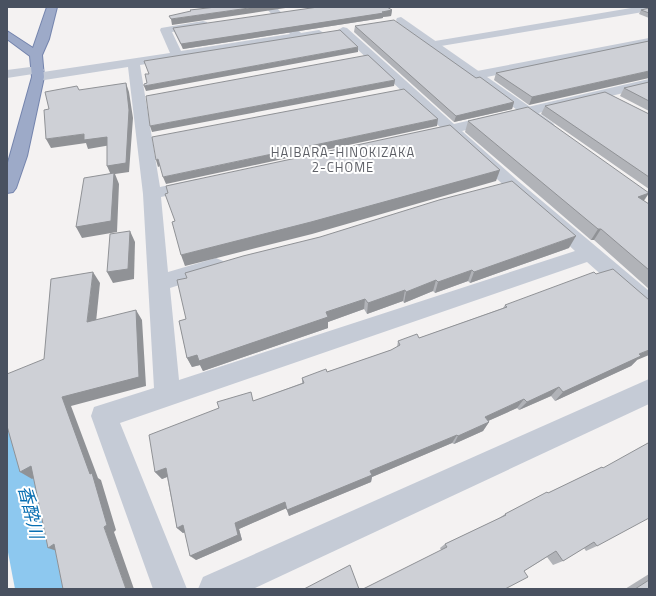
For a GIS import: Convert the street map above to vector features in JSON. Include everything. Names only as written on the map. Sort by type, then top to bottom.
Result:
[{"type":"highway","points":[[7,188],[19,156],[38,74],[36,55],[43,39],[52,7]]},
{"type":"highway","points":[[7,34],[36,55]]},
{"type":"street","points":[[612,7],[643,20]]},
{"type":"street","points":[[435,44],[649,8]]},
{"type":"street","points":[[260,16],[273,10],[292,11]]},
{"type":"street","points":[[273,10],[299,36]]},
{"type":"street","points":[[397,21],[435,44],[559,134]]},
{"type":"street","points":[[177,56],[165,30],[213,23]]},
{"type":"street","points":[[7,74],[38,74],[134,63],[357,27]]},
{"type":"street","points":[[335,31],[371,55],[511,184],[649,304]]},
{"type":"street","points":[[477,75],[649,41]]},
{"type":"street","points":[[355,58],[371,55]]},
{"type":"street","points":[[134,63],[152,194],[167,396]]},
{"type":"street","points":[[406,139],[649,83]]},
{"type":"street","points":[[392,92],[408,88]]},
{"type":"street","points":[[604,94],[623,105]]},
{"type":"street","points":[[139,98],[155,95]]},
{"type":"street","points":[[145,140],[160,137]]},
{"type":"street","points":[[152,194],[214,181]]},
{"type":"street","points":[[489,190],[511,184]]},
{"type":"street","points":[[170,589],[104,416],[591,253]]},
{"type":"street","points":[[159,283],[231,262]]},
{"type":"street","points":[[215,589],[649,391]]},
{"type":"building","points":[[216,7],[256,7],[171,19],[169,16],[191,11],[190,10]]},
{"type":"building","points":[[318,7],[387,7],[392,10],[382,12],[384,13],[181,44],[173,28]]},
{"type":"building","points":[[649,8],[649,13],[641,10]]},
{"type":"building","points":[[394,20],[476,78],[480,77],[514,102],[456,116],[355,26]]},
{"type":"building","points":[[340,30],[358,47],[144,86],[144,84],[147,83],[145,74],[149,74],[144,61]]},
{"type":"building","points":[[649,41],[649,71],[532,97],[496,73]]},
{"type":"building","points":[[368,55],[395,80],[150,126],[146,96]]},
{"type":"building","points":[[649,82],[649,101],[624,88]]},
{"type":"building","points":[[126,83],[129,110],[126,163],[107,166],[107,137],[84,140],[84,134],[46,139],[44,110],[49,109],[45,92],[77,86],[79,90]]},
{"type":"building","points":[[404,89],[438,119],[163,177],[158,159],[156,160],[152,137]]},
{"type":"building","points":[[605,92],[649,114],[649,177],[545,106]]},
{"type":"building","points":[[528,107],[649,193],[638,197],[649,204],[649,270],[468,121]]},
{"type":"building","points":[[450,125],[500,170],[311,222],[181,255],[172,222],[175,221],[165,194],[168,193],[166,186]]},
{"type":"building","points":[[114,173],[111,221],[76,227],[84,178]]},
{"type":"building","points":[[512,181],[576,236],[474,272],[472,270],[438,282],[436,280],[406,292],[405,290],[368,303],[365,299],[326,312],[328,317],[199,361],[197,355],[187,358],[179,321],[186,319],[177,280],[187,278],[185,273],[243,256],[320,237],[439,200]]},
{"type":"building","points":[[130,231],[128,269],[107,272],[110,234]]},
{"type":"building","points":[[613,269],[649,300],[649,350],[639,354],[641,356],[563,392],[559,387],[527,402],[524,399],[485,417],[489,422],[370,471],[372,475],[287,510],[285,502],[235,523],[238,535],[190,556],[183,525],[177,528],[166,468],[155,472],[149,435],[219,408],[217,402],[251,392],[253,401],[304,383],[302,378],[326,369],[327,372],[391,350],[400,345],[398,341],[417,334],[419,338],[507,307],[505,305],[594,272],[596,274]]},
{"type":"building","points":[[93,272],[87,322],[136,310],[139,377],[62,397],[90,474],[92,473],[107,525],[104,527],[126,589],[63,589],[54,544],[48,548],[31,466],[20,472],[7,426],[7,374],[44,359],[51,279]]},
{"type":"building","points":[[648,443],[649,518],[597,546],[594,542],[563,561],[556,551],[524,571],[528,577],[505,589],[363,589],[447,547],[445,544],[506,515],[505,514],[547,492],[548,493],[602,467],[603,468]]},
{"type":"building","points":[[350,565],[359,589],[304,589]]},
{"type":"building","points":[[649,580],[649,589],[635,589]]},
{"type":"waterway","name":"香酔川","points":[[7,412],[9,414],[50,589]]},
{"type":"district","name":"HAIBARA-HINOKIZAKA 2-CHOME","points":[[343,160]]}]
